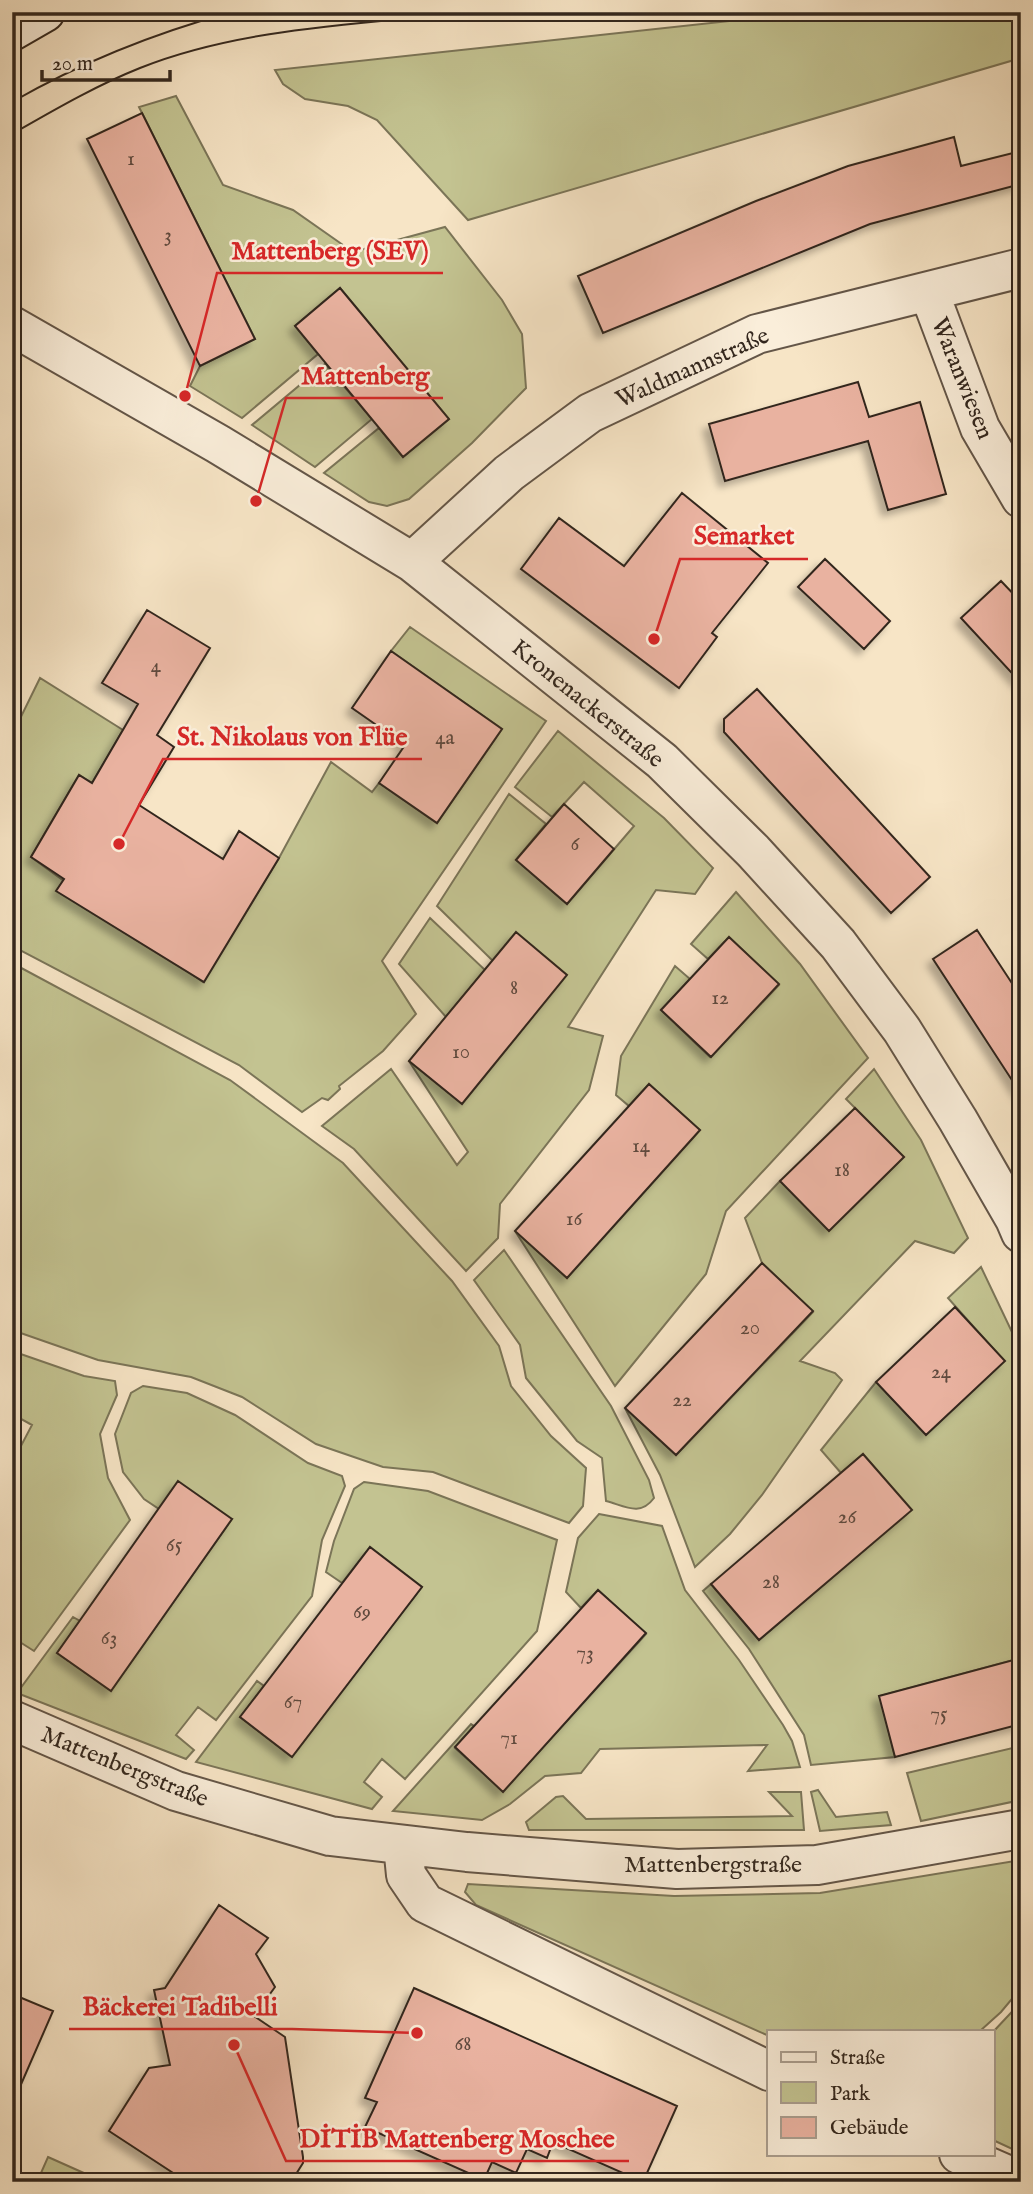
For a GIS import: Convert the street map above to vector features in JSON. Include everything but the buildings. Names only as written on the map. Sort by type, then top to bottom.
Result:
[{"type":"street","points":[[12,30],[45,12]]},
{"type":"street","name":"Waldmannstraße","points":[[412,562],[509,473],[590,413],[757,334],[1021,268]]},
{"type":"street","name":"Waranwiesen","points":[[929,292],[980,428],[1021,498]]},
{"type":"street","name":"Kronenackerstraße","points":[[12,326],[218,444],[412,562],[662,761],[753,851],[838,944],[902,1030],[958,1120],[1021,1233]]},
{"type":"street","name":"Mattenbergstraße","points":[[12,1720],[176,1791],[330,1836],[403,1845],[677,1869],[817,1865],[1021,1829]]},
{"type":"street","points":[[403,1845],[406,1875],[425,1903],[767,2070]]},
{"type":"street","points":[[964,2156],[1021,2181]]},
{"type":"green space","points":[[813,12],[1021,12],[1021,58],[468,220],[377,120],[348,106],[305,99],[283,84],[275,70]]},
{"type":"green space","points":[[176,96],[223,185],[293,210],[353,252],[445,227],[502,300],[522,334],[526,388],[472,443],[409,499],[387,506],[369,502],[324,473],[379,428],[403,457],[449,419],[340,288],[295,326],[318,354],[242,418],[190,386],[200,366],[255,339],[139,107]]},
{"type":"green space","points":[[325,364],[372,419],[315,467],[252,425]]},
{"type":"green space","points":[[410,627],[546,721],[382,961],[416,1014],[383,1051],[339,1086],[340,1089],[328,1100],[322,1098],[302,1112],[239,1065],[12,946],[12,735],[40,678],[123,730],[92,783],[79,775],[31,857],[203,982],[279,858],[331,762],[372,792],[379,783],[437,823],[502,729],[391,651]]},
{"type":"green space","points":[[558,731],[664,818],[713,868],[695,894],[656,890],[568,1027],[603,1036],[589,1090],[500,1204],[498,1238],[466,1271],[354,1149],[322,1126],[391,1069],[457,1165],[468,1152],[409,1061],[493,961],[437,906],[509,794],[546,824],[516,860],[567,904],[634,826],[584,782],[552,817],[515,787]]},
{"type":"green space","points":[[736,892],[800,964],[868,1058],[726,1211],[706,1274],[615,1386],[515,1231],[567,1278],[700,1130],[649,1084],[629,1106],[616,1095],[621,1056],[675,966],[690,979],[661,1010],[710,1057],[779,985],[729,937],[708,959],[691,944]]},
{"type":"green space","points":[[430,918],[485,970],[446,1017],[399,964]]},
{"type":"green space","points":[[12,963],[230,1080],[343,1163],[452,1281],[499,1346],[511,1386],[551,1436],[586,1468],[583,1506],[569,1523],[433,1472],[383,1467],[316,1444],[242,1397],[191,1377],[98,1360],[12,1330]]},
{"type":"green space","points":[[874,1069],[921,1140],[968,1238],[954,1253],[915,1241],[800,1361],[835,1373],[842,1380],[762,1495],[730,1534],[695,1567],[660,1475],[625,1408],[676,1455],[813,1312],[762,1263],[745,1218],[780,1181],[829,1230],[904,1157],[846,1099]]},
{"type":"green space","points":[[504,1250],[611,1406],[649,1480],[654,1498],[649,1504],[638,1509],[606,1501],[602,1458],[577,1441],[526,1378],[520,1345],[474,1280]]},
{"type":"green space","points":[[981,1267],[1021,1351],[1021,1658],[880,1696],[895,1757],[811,1765],[804,1735],[749,1649],[703,1591],[711,1584],[759,1640],[911,1510],[863,1454],[841,1473],[821,1450],[876,1382],[926,1434],[1004,1361],[948,1298]]},
{"type":"green space","points":[[12,1351],[84,1376],[115,1381],[117,1395],[100,1434],[108,1478],[130,1520],[34,1651],[12,1637],[12,1463],[32,1425],[12,1414]]},
{"type":"green space","points":[[143,1386],[187,1393],[235,1415],[308,1463],[342,1476],[345,1486],[322,1540],[312,1596],[216,1720],[198,1707],[176,1735],[194,1750],[186,1759],[17,1693],[73,1617],[80,1621],[57,1653],[111,1690],[232,1519],[159,1509],[144,1499],[123,1472],[115,1434],[131,1393]]},
{"type":"green space","points":[[364,1482],[428,1491],[557,1540],[537,1631],[405,1779],[382,1759],[364,1782],[382,1797],[372,1809],[196,1762],[257,1681],[264,1686],[240,1717],[291,1756],[422,1587],[370,1547],[342,1583],[326,1572],[334,1541],[354,1489]]},
{"type":"green space","points":[[599,1514],[662,1526],[685,1590],[739,1660],[783,1725],[792,1741],[800,1767],[748,1771],[767,1745],[600,1749],[581,1773],[545,1776],[510,1804],[482,1820],[393,1811],[471,1724],[474,1726],[455,1748],[503,1791],[646,1634],[598,1590],[581,1608],[566,1592],[578,1538]]},
{"type":"green space","points":[[1021,1746],[1021,1800],[921,1821],[907,1773]]},
{"type":"green space","points":[[818,1790],[836,1817],[887,1812],[891,1825],[820,1831],[811,1792]]},
{"type":"green space","points":[[769,1792],[801,1792],[804,1830],[529,1830],[526,1822],[556,1797],[563,1796],[586,1819],[792,1816]]},
{"type":"green space","points":[[1021,1860],[1021,1988],[981,2030],[767,2030],[767,2035],[476,1905],[465,1892],[468,1884],[674,1896],[820,1893]]},
{"type":"green space","points":[[1021,2002],[1021,2153],[995,2141],[995,2030]]},
{"type":"green space","points":[[48,2157],[104,2182],[37,2182]]},
{"type":"tram line","points":[[12,102],[119,50],[232,12]]},
{"type":"tram line","points":[[12,134],[107,83],[179,54],[262,35],[474,12]]},
{"type":"place","name":"Mattenberg (SEV)","points":[[185,396]]},
{"type":"place","name":"Mattenberg","points":[[256,501]]},
{"type":"place","name":"Semarket","points":[[654,639]]},
{"type":"place","name":"St. Nikolaus von Flüe","points":[[119,844]]},
{"type":"place","name":"Bäckerei Tadibelli","points":[[417,2033]]},
{"type":"place","name":"DİTİB Mattenberg Moschee","points":[[234,2045]]}]
